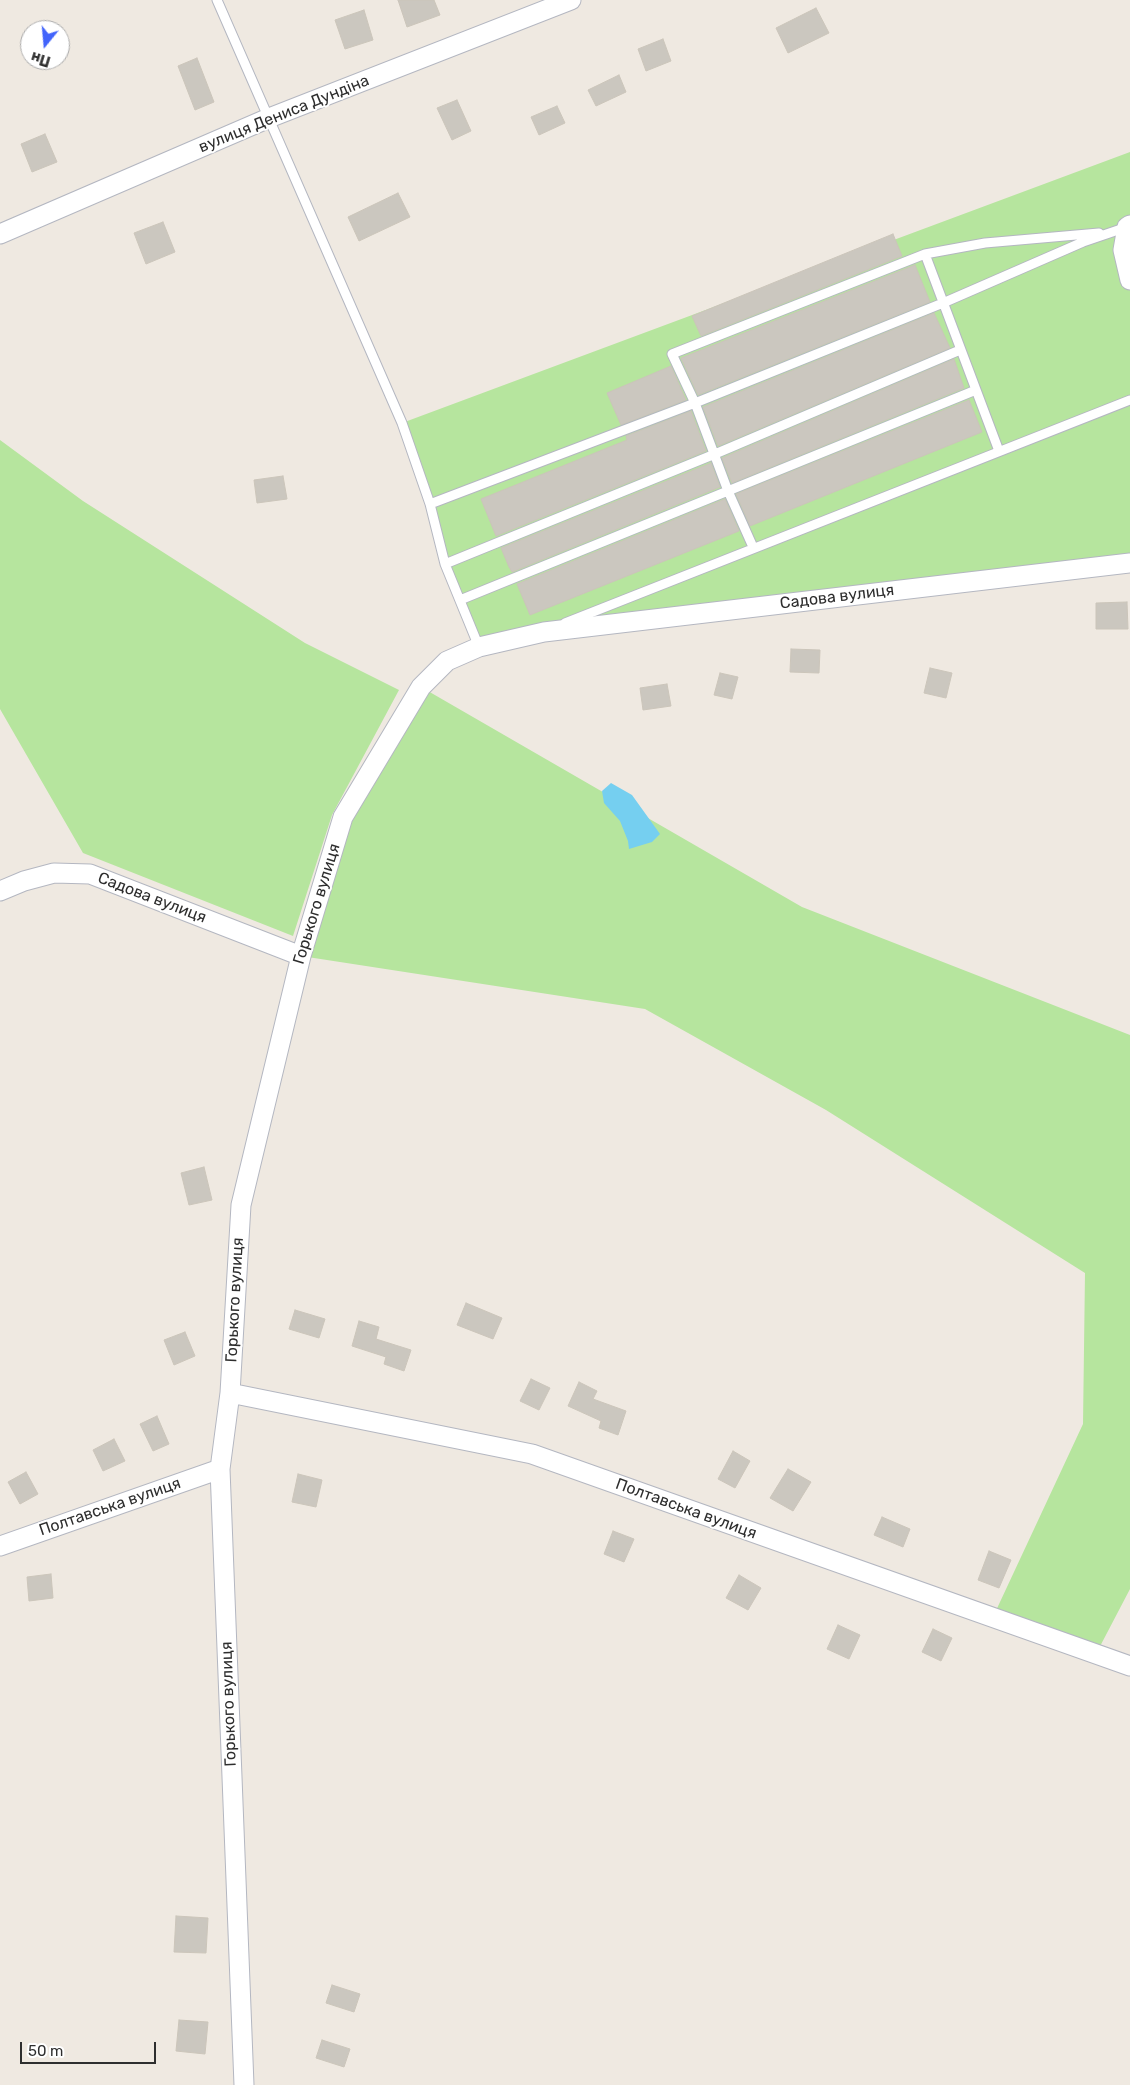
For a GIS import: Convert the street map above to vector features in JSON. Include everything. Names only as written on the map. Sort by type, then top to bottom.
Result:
[{"type":"street","name":"вулиця Дениса Дундіна","points":[[0,234],[269,118],[571,0]]},
{"type":"street","points":[[1124,228],[1123,250],[1130,280]]},
{"type":"street","name":"Садова вулиця","points":[[544,632],[1130,563]]},
{"type":"street","name":"Горького вулиця","points":[[244,2085],[220,1469],[230,1394],[240,1205],[301,956],[343,817],[421,687],[447,661],[479,647],[544,632]]},
{"type":"street","name":"Садова вулиця","points":[[0,891],[24,881],[54,874],[90,874],[301,956]]},
{"type":"street","name":"Полтавська вулиця","points":[[230,1394],[532,1454],[1130,1666]]},
{"type":"street","name":"Полтавська вулиця","points":[[0,1546],[220,1469]]},
{"type":"lane","points":[[217,0],[402,423],[430,504],[445,564],[479,647]]},
{"type":"lane","points":[[430,504],[695,403],[943,303],[1083,242],[1124,228]]},
{"type":"lane","points":[[754,548],[728,491],[695,403],[672,354],[925,254],[985,242],[1124,228]]},
{"type":"lane","points":[[925,254],[999,451]]},
{"type":"lane","points":[[445,564],[715,454],[960,350]]},
{"type":"lane","points":[[460,600],[976,390]]},
{"type":"lane","points":[[544,632],[1130,400]]},
{"type":"green space","points":[[1130,152],[1130,563],[479,647],[445,564],[402,423]]},
{"type":"green space","points":[[0,440],[83,501],[305,643],[399,690],[332,815],[293,936],[83,853],[0,709]]},
{"type":"green space","points":[[421,687],[802,907],[1130,1035],[1130,1589],[1096,1654],[993,1617],[1083,1424],[1085,1273],[826,1110],[645,1009],[301,956],[343,817]]},
{"type":"water","points":[[611,783],[632,795],[660,834],[652,842],[629,849],[620,821],[604,803],[602,791]]},
{"type":"building","points":[[398,0],[434,0],[440,15],[407,27]]},
{"type":"building","points":[[816,8],[829,33],[788,53],[776,28]]},
{"type":"building","points":[[364,10],[373,40],[345,49],[335,20]]},
{"type":"building","points":[[663,39],[671,61],[646,71],[638,49]]},
{"type":"building","points":[[197,58],[214,102],[195,110],[178,66]]},
{"type":"building","points":[[619,75],[626,92],[596,106],[588,90]]},
{"type":"building","points":[[457,100],[471,131],[452,140],[437,108]]},
{"type":"building","points":[[557,106],[565,123],[539,135],[531,117]]},
{"type":"building","points":[[45,134],[57,162],[32,172],[21,144]]},
{"type":"building","points":[[398,193],[410,217],[359,241],[348,217]]},
{"type":"building","points":[[163,222],[175,252],[146,264],[134,233]]},
{"type":"building","points":[[893,234],[902,256],[701,336],[692,316]]},
{"type":"building","points":[[915,265],[930,302],[698,395],[681,358]]},
{"type":"building","points":[[934,313],[950,348],[718,446],[703,407]]},
{"type":"building","points":[[954,359],[964,388],[732,483],[722,458]]},
{"type":"building","points":[[671,366],[686,400],[621,425],[607,393]]},
{"type":"building","points":[[969,400],[982,432],[750,526],[736,494]]},
{"type":"building","points":[[691,411],[706,451],[496,536],[481,499],[627,440],[626,436]]},
{"type":"building","points":[[711,463],[720,487],[512,572],[509,567],[501,548]]},
{"type":"building","points":[[283,476],[287,499],[257,503],[254,480]]},
{"type":"building","points":[[725,499],[739,531],[530,615],[517,584]]},
{"type":"building","points":[[1127,602],[1128,629],[1096,629],[1096,603]]},
{"type":"building","points":[[791,649],[820,650],[819,673],[790,672]]},
{"type":"building","points":[[930,668],[952,673],[946,698],[924,693]]},
{"type":"building","points":[[720,673],[738,677],[732,699],[714,695]]},
{"type":"building","points":[[667,684],[671,706],[643,710],[640,688]]},
{"type":"building","points":[[204,1167],[212,1200],[189,1205],[181,1173]]},
{"type":"building","points":[[466,1303],[502,1318],[493,1339],[457,1325]]},
{"type":"building","points":[[295,1310],[325,1319],[319,1338],[289,1329]]},
{"type":"building","points":[[359,1321],[379,1327],[376,1339],[411,1350],[404,1371],[384,1364],[386,1357],[352,1346]]},
{"type":"building","points":[[185,1332],[195,1356],[174,1365],[164,1340]]},
{"type":"building","points":[[531,1379],[550,1388],[539,1410],[520,1401]]},
{"type":"building","points":[[579,1382],[597,1391],[593,1399],[626,1411],[618,1435],[599,1428],[601,1421],[568,1406]]},
{"type":"building","points":[[157,1416],[169,1444],[153,1451],[140,1424]]},
{"type":"building","points":[[114,1439],[125,1461],[103,1471],[93,1450]]},
{"type":"building","points":[[733,1451],[750,1461],[735,1488],[718,1479]]},
{"type":"building","points":[[788,1469],[811,1482],[793,1511],[770,1498]]},
{"type":"building","points":[[26,1472],[38,1494],[20,1504],[8,1482]]},
{"type":"building","points":[[298,1474],[322,1480],[316,1507],[292,1502]]},
{"type":"building","points":[[882,1517],[910,1529],[903,1547],[874,1535]]},
{"type":"building","points":[[613,1531],[634,1539],[624,1562],[604,1554]]},
{"type":"building","points":[[989,1551],[1011,1560],[999,1588],[978,1580]]},
{"type":"building","points":[[51,1574],[53,1598],[29,1601],[27,1577]]},
{"type":"building","points":[[739,1575],[761,1588],[748,1610],[726,1598]]},
{"type":"building","points":[[838,1625],[860,1635],[849,1659],[827,1649]]},
{"type":"building","points":[[933,1629],[952,1638],[941,1661],[922,1652]]},
{"type":"building","points":[[176,1916],[208,1918],[206,1953],[174,1952]]},
{"type":"building","points":[[332,1985],[360,1994],[354,2012],[326,2003]]},
{"type":"building","points":[[179,2020],[208,2022],[205,2054],[176,2051]]},
{"type":"building","points":[[322,2040],[350,2049],[344,2067],[316,2058]]}]
